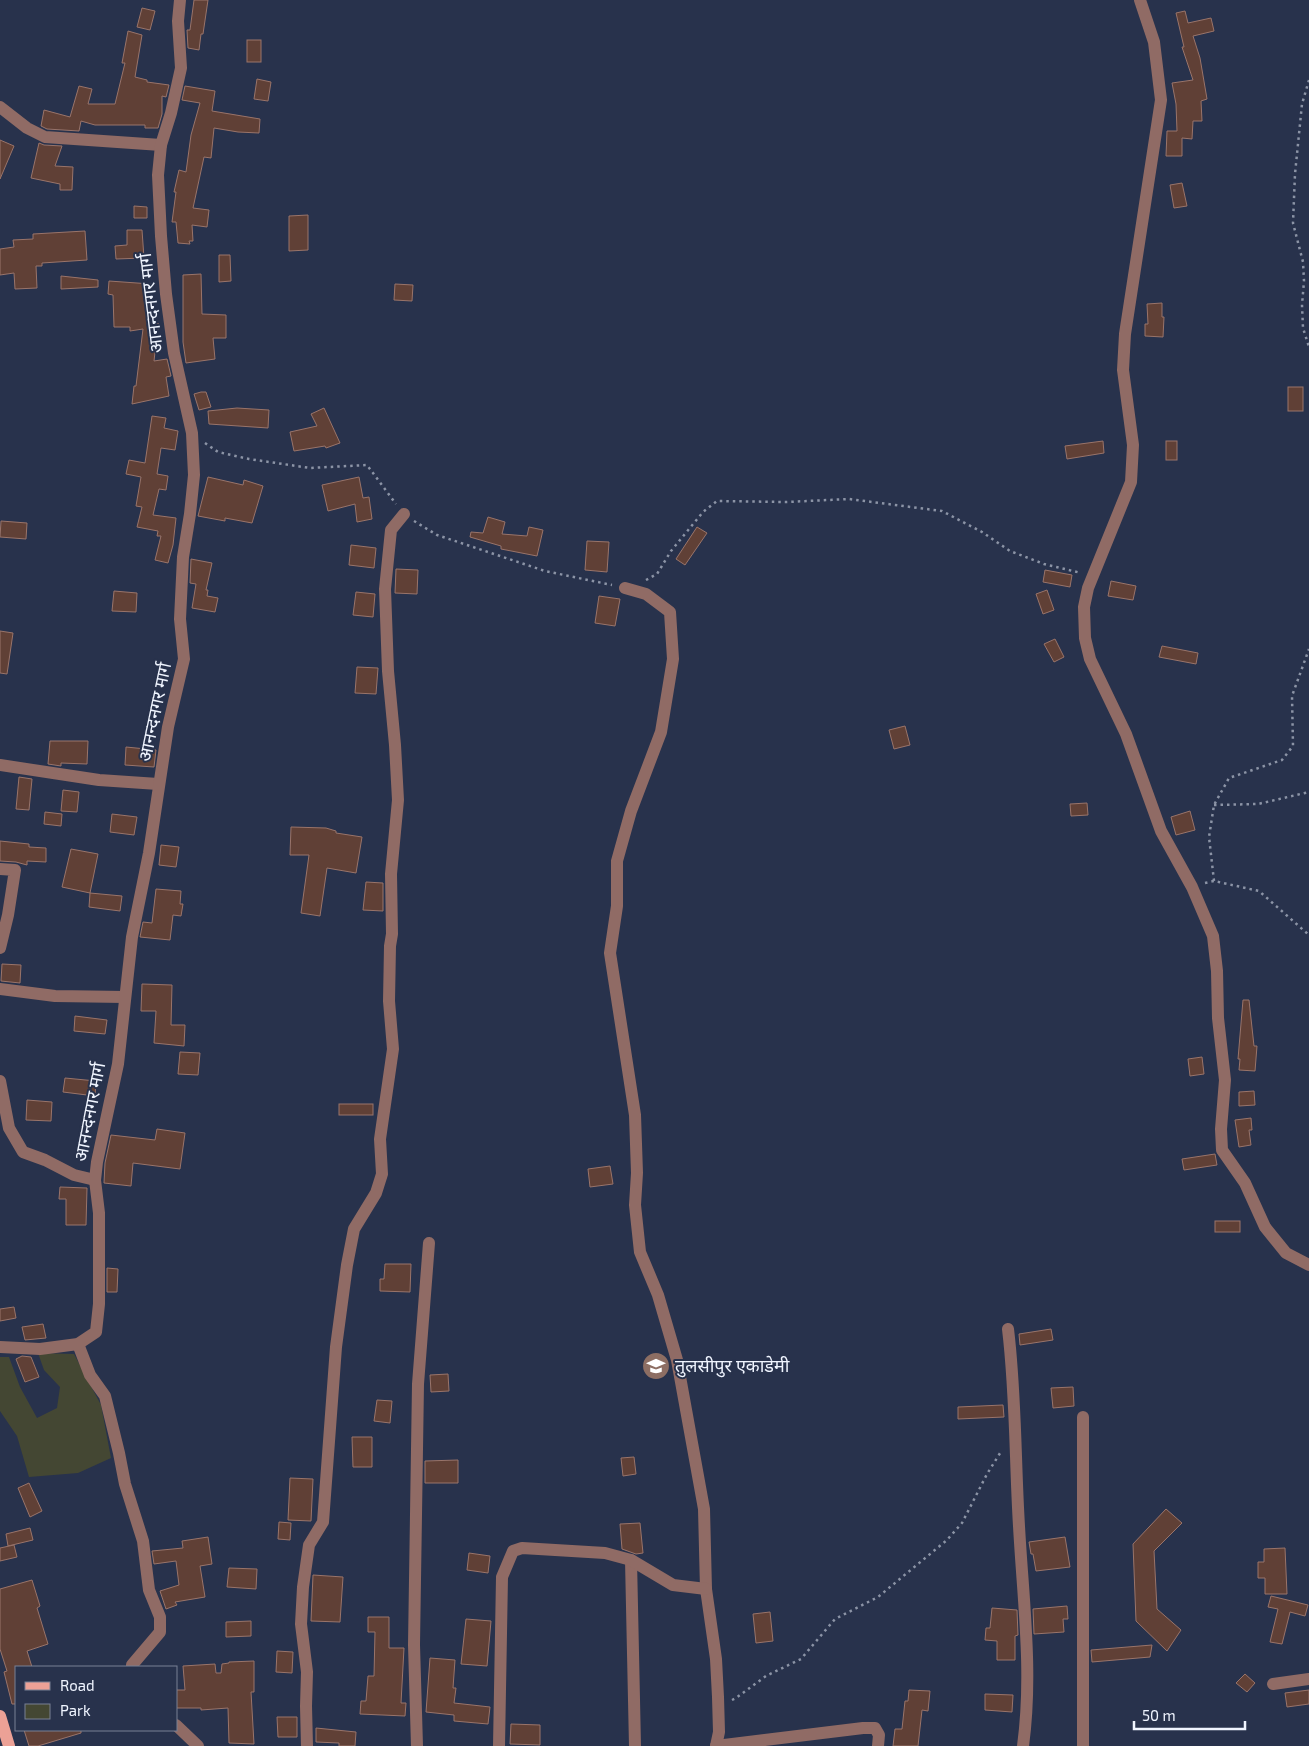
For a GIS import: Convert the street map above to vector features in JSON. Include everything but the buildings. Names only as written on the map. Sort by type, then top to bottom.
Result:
[{"type":"main road","points":[[0,1716],[9,1746]]},
{"type":"street","name":"आनन्दनगर मार्ग","points":[[78,1344],[96,1332],[99,1304],[99,1213],[95,1180],[118,1064],[132,937],[149,853],[158,784],[168,727],[184,658],[180,619],[183,557],[194,475],[192,433],[174,353],[166,294],[158,174],[162,145],[181,68],[178,21],[180,0]]},
{"type":"street","points":[[1140,0],[1154,42],[1160,100],[1125,334],[1123,370],[1133,445],[1131,482],[1088,588],[1084,607],[1085,638],[1090,659],[1126,734],[1162,831],[1192,887],[1213,936],[1217,971],[1218,1018],[1225,1080],[1221,1129],[1222,1150],[1245,1183],[1265,1227],[1286,1253],[1309,1265]]},
{"type":"street","points":[[0,107],[27,128],[45,137],[162,145]]},
{"type":"street","points":[[307,1746],[307,1672],[301,1624],[303,1587],[309,1545],[323,1522],[336,1347],[347,1265],[354,1229],[376,1193],[382,1174],[380,1139],[393,1049],[390,1032],[389,1000],[392,934],[391,874],[398,800],[388,671],[385,589],[391,530],[404,514]]},
{"type":"street","points":[[625,588],[646,594],[670,612],[673,659],[661,732],[631,811],[617,861],[617,906],[610,953],[635,1114],[636,1230],[640,1252],[658,1295],[677,1360],[704,1510],[706,1590],[716,1659],[719,1732],[716,1746],[864,1728],[875,1728],[879,1735],[878,1746]]},
{"type":"street","points":[[0,765],[99,780],[158,784]]},
{"type":"street","points":[[0,869],[15,870],[8,915],[0,948]]},
{"type":"street","points":[[0,989],[55,996],[125,997]]},
{"type":"street","points":[[0,1081],[9,1128],[23,1152],[45,1160],[74,1175],[95,1180]]},
{"type":"street","points":[[417,1746],[414,1645],[418,1384],[429,1243]]},
{"type":"street","points":[[1008,1330],[1014,1404],[1028,1671],[1023,1746]]},
{"type":"street","points":[[0,1348],[40,1350],[78,1344],[90,1375],[104,1396],[125,1484],[143,1541],[149,1590],[160,1617],[160,1632],[132,1666]]},
{"type":"street","points":[[1083,1417],[1083,1746]]},
{"type":"street","points":[[499,1746],[502,1577],[512,1551],[522,1548],[605,1552],[631,1560],[673,1585],[706,1590]]},
{"type":"street","points":[[631,1560],[635,1746]]},
{"type":"street","points":[[1273,1684],[1309,1679]]},
{"type":"street","points":[[178,1727],[198,1746]]},
{"type":"path","points":[[1309,80],[1302,104],[1295,174],[1293,223],[1303,262],[1303,328],[1309,347]]},
{"type":"path","points":[[192,433],[218,452],[249,459],[310,468],[367,465],[404,514],[437,535],[545,571],[625,588],[643,582],[657,574],[670,551],[703,512],[717,501],[786,502],[849,499],[942,511],[982,532],[1010,551],[1044,564],[1093,576]]},
{"type":"path","points":[[1214,881],[1209,837],[1214,805],[1229,778],[1282,760],[1293,746],[1292,696],[1309,649]]},
{"type":"path","points":[[1214,805],[1258,804],[1309,792]]},
{"type":"path","points":[[1192,887],[1214,881],[1259,891],[1309,935]]},
{"type":"path","points":[[718,1704],[736,1698],[766,1676],[801,1659],[836,1619],[878,1597],[947,1540],[962,1523],[1002,1449]]},
{"type":"green space","points":[[38,1353],[74,1354],[101,1405],[111,1458],[78,1473],[29,1477],[17,1436],[0,1411],[0,1357],[9,1357],[20,1387],[37,1418],[57,1408],[60,1387],[44,1370]]},
{"type":"place","name":"तुलसीपुर एकाडेमी","points":[[656,1366]]}]
